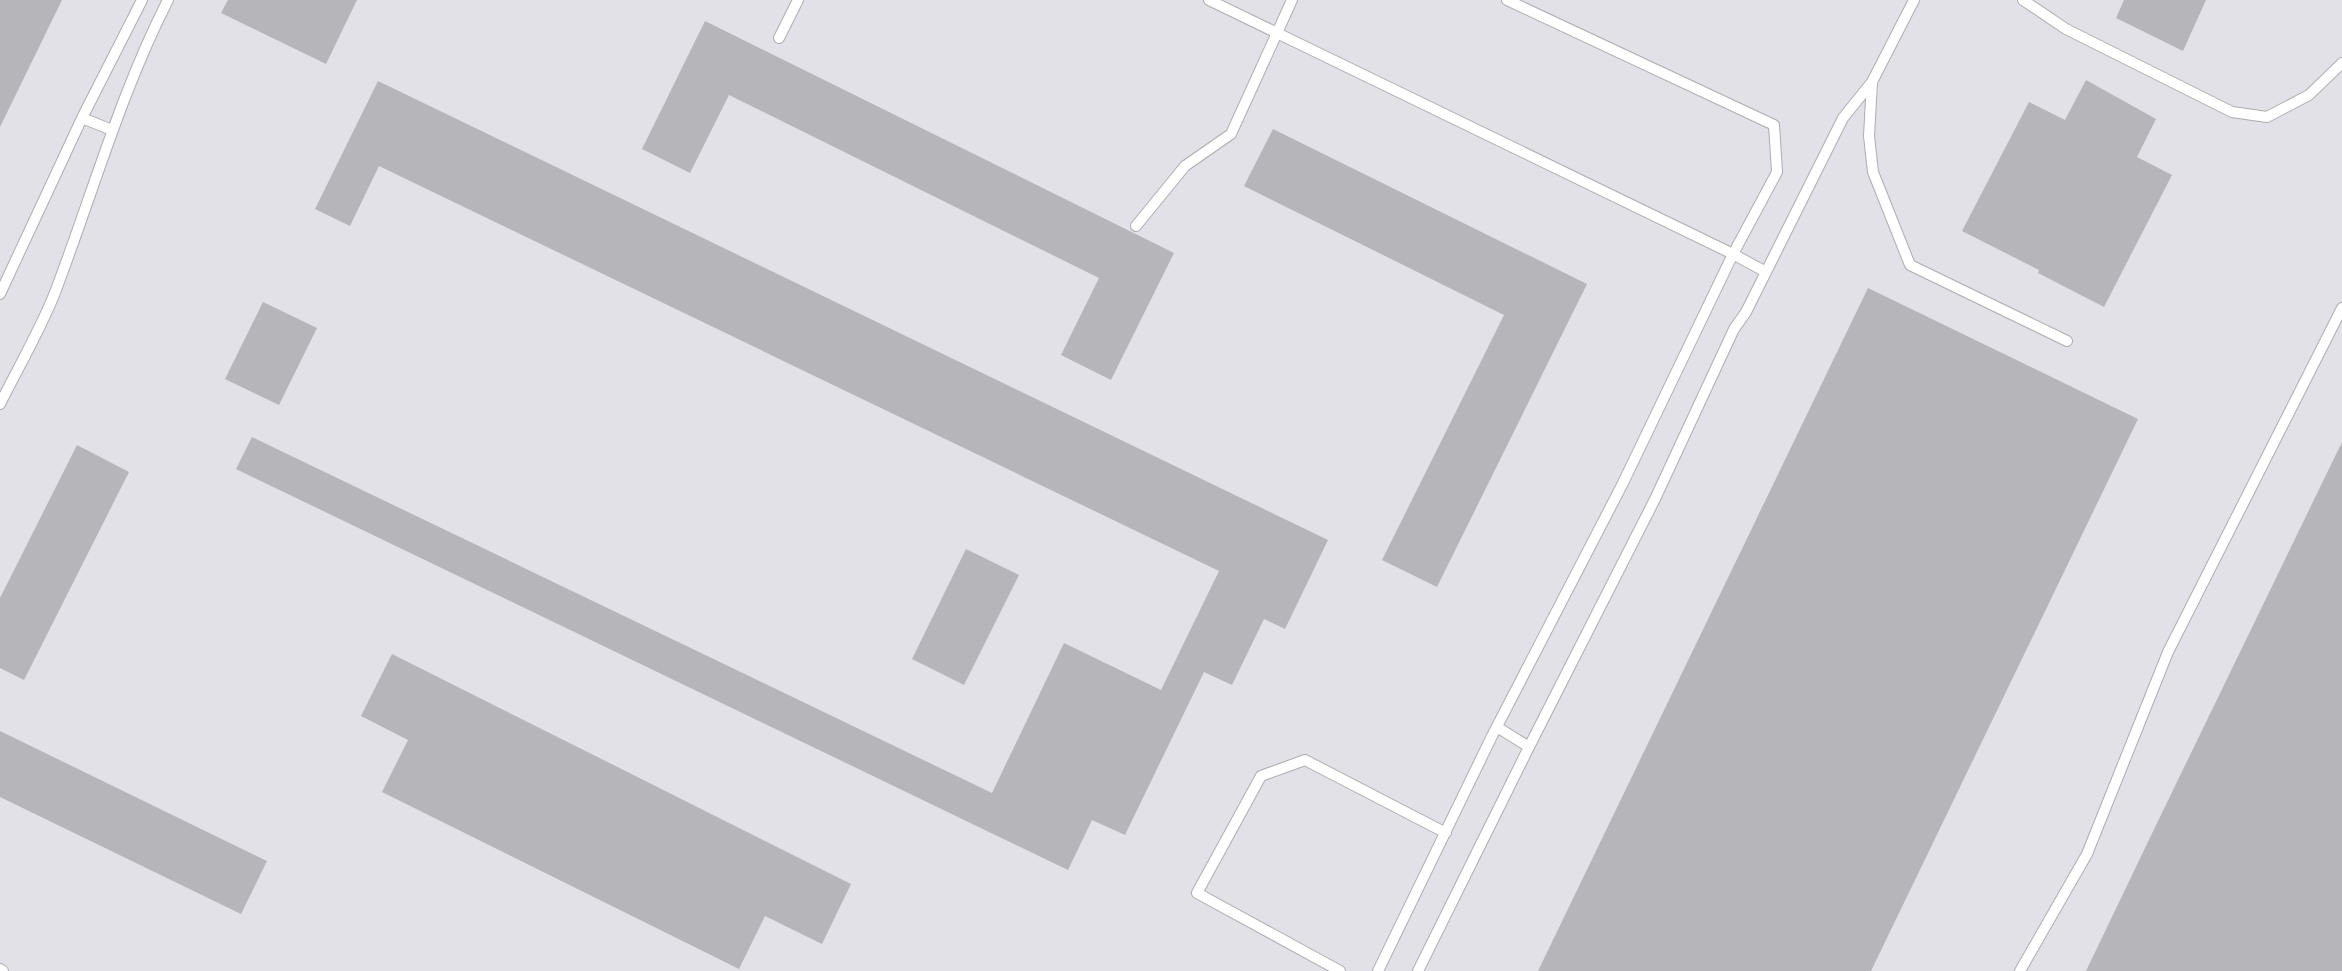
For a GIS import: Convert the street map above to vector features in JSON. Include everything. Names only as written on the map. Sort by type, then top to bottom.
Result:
[{"type":"lane","points":[[0,294],[82,118],[142,0]]},
{"type":"lane","points":[[0,404],[53,297],[112,130],[150,36],[168,0]]},
{"type":"lane","points":[[780,38],[798,0]]},
{"type":"lane","points":[[1209,0],[1733,254],[1766,272]]},
{"type":"lane","points":[[1136,226],[1185,166],[1230,134],[1292,0]]},
{"type":"lane","points":[[1378,971],[1496,727],[1622,484],[1733,254],[1777,172],[1774,125],[1507,0]]},
{"type":"lane","points":[[1418,971],[1655,499],[1734,328],[1746,312],[1843,118],[1872,82],[1914,0]]},
{"type":"lane","points":[[2023,0],[2066,30],[2232,112],[2267,117],[2310,95],[2342,63]]},
{"type":"lane","points":[[1872,82],[1869,136],[1873,172],[1910,265],[2067,341]]},
{"type":"lane","points":[[82,118],[112,130]]},
{"type":"lane","points":[[2020,971],[2087,854],[2168,652],[2342,308]]},
{"type":"lane","points":[[1496,727],[1529,747]]},
{"type":"lane","points":[[1340,971],[1198,893],[1261,776],[1304,760],[1446,833]]},
{"type":"building","points":[[0,0],[62,0],[0,127]]},
{"type":"building","points":[[228,0],[357,0],[326,64],[221,13]]},
{"type":"building","points":[[2124,0],[2206,0],[2183,51],[2116,18]]},
{"type":"building","points":[[705,21],[1174,253],[1111,380],[1061,355],[1099,278],[729,95],[690,173],[642,149]]},
{"type":"building","points":[[2086,80],[2156,119],[2137,157],[2172,175],[2104,307],[2038,273],[2039,270],[1962,231],[2029,102],[2065,120]]},
{"type":"building","points":[[378,81],[1328,540],[1285,629],[1264,619],[1232,685],[1204,672],[1125,835],[1092,820],[1068,870],[236,469],[252,437],[992,793],[1064,643],[1161,690],[1219,571],[379,166],[350,226],[315,209]]},
{"type":"building","points":[[1273,129],[1587,284],[1437,587],[1382,560],[1504,315],[1244,186]]},
{"type":"building","points":[[1868,288],[2138,419],[1871,971],[1538,971]]},
{"type":"building","points":[[263,302],[317,328],[279,405],[225,379]]},
{"type":"building","points":[[2342,442],[2342,971],[2086,971],[2158,821]]},
{"type":"building","points":[[77,445],[129,472],[24,680],[0,668],[0,598]]},
{"type":"building","points":[[966,549],[1019,575],[964,685],[912,659]]},
{"type":"building","points":[[392,654],[851,884],[822,944],[765,916],[739,969],[382,792],[408,740],[361,716]]},
{"type":"building","points":[[0,731],[267,861],[241,914],[0,797]]}]
